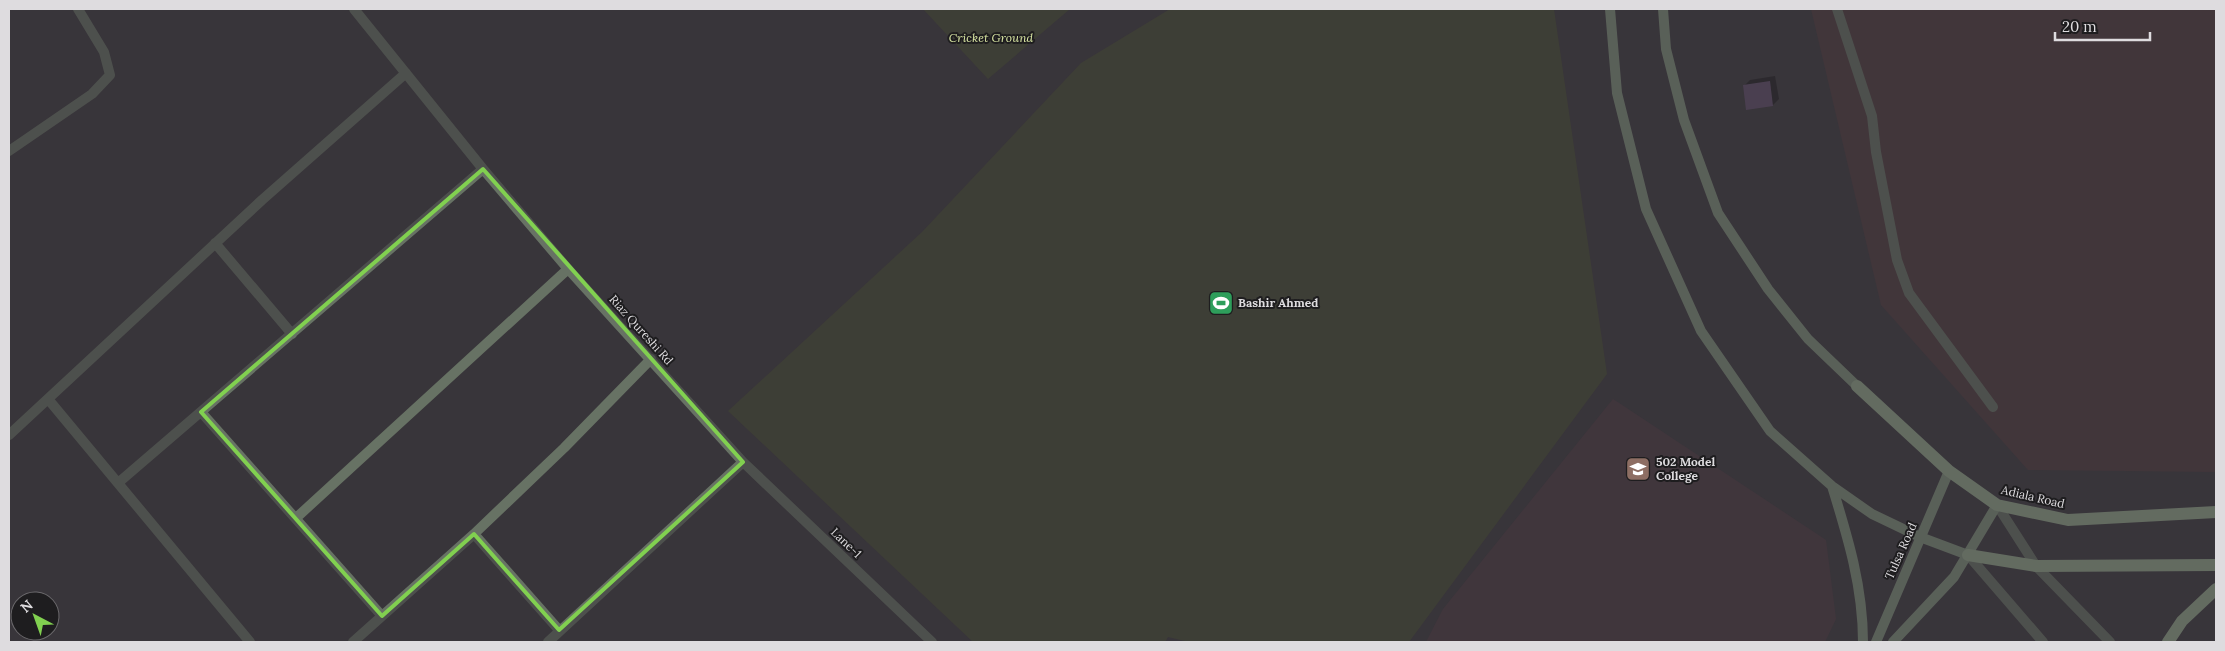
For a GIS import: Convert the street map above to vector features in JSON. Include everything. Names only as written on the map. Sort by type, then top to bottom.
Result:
[{"type":"main road","points":[[1610,9],[1617,93],[1646,209],[1701,331],[1770,430],[1832,486],[1872,514],[1920,537],[1968,554],[2036,566],[2216,565]]},
{"type":"main road","points":[[1663,9],[1666,49],[1684,120],[1718,213],[1768,289],[1808,339],[1857,386]]},
{"type":"main road","name":"Adiala Road","points":[[1857,386],[1949,471],[1997,505],[2068,520],[2216,512]]},
{"type":"main road","name":"Tulsa Road","points":[[1876,642],[1949,471]]},
{"type":"main road","points":[[1832,486],[1854,558],[1863,623],[1863,642]]},
{"type":"main road","points":[[1893,642],[1954,577],[1997,505]]},
{"type":"main road","points":[[2168,642],[2182,621],[2216,589]]},
{"type":"street","points":[[9,151],[92,94],[110,75],[104,52],[78,9]]},
{"type":"street","name":"Riaz Qureshi Rd","points":[[354,9],[483,169],[568,269],[652,359],[743,462]]},
{"type":"street","points":[[1837,9],[1872,116],[1876,152],[1900,274],[1909,293],[1992,407]]},
{"type":"street","points":[[9,435],[215,243],[406,73]]},
{"type":"street","points":[[118,483],[483,169]]},
{"type":"street","points":[[215,243],[292,334]]},
{"type":"street","points":[[296,518],[568,269]]},
{"type":"street","points":[[353,642],[474,534],[564,448],[652,359]]},
{"type":"street","points":[[48,398],[250,642]]},
{"type":"street","points":[[201,412],[382,616]]},
{"type":"street","points":[[548,642],[743,462]]},
{"type":"street","name":"Lane-1","points":[[743,462],[932,642]]},
{"type":"street","points":[[1997,505],[2036,566],[2110,642]]},
{"type":"street","points":[[474,534],[559,630]]},
{"type":"street","points":[[1968,554],[2043,642]]},
{"type":"highlighted area","points":[[483,169],[743,462],[559,630],[474,534],[382,616],[201,412]]},
{"type":"shaded area","points":[[1811,9],[2216,9],[2216,472],[2028,470],[1881,305]]},
{"type":"shaded area","name":"502 Model College","points":[[1613,399],[1826,540],[1836,619],[1825,642],[1426,642],[1443,609]]},
{"type":"green space","name":"Cricket Ground","points":[[923,9],[1070,9],[988,79]]},
{"type":"green space","name":"Bashir Ahmed","points":[[1170,9],[1554,9],[1607,374],[1409,642],[1189,642],[1168,637],[1165,642],[973,642],[728,411],[922,232],[1081,63]]},
{"type":"building","points":[[1770,81],[1773,106],[1746,110],[1743,85]]},
{"type":"place","name":"Bashir Ahmed","points":[[1221,303]]},
{"type":"place","name":"502 Model College","points":[[1638,469]]}]
